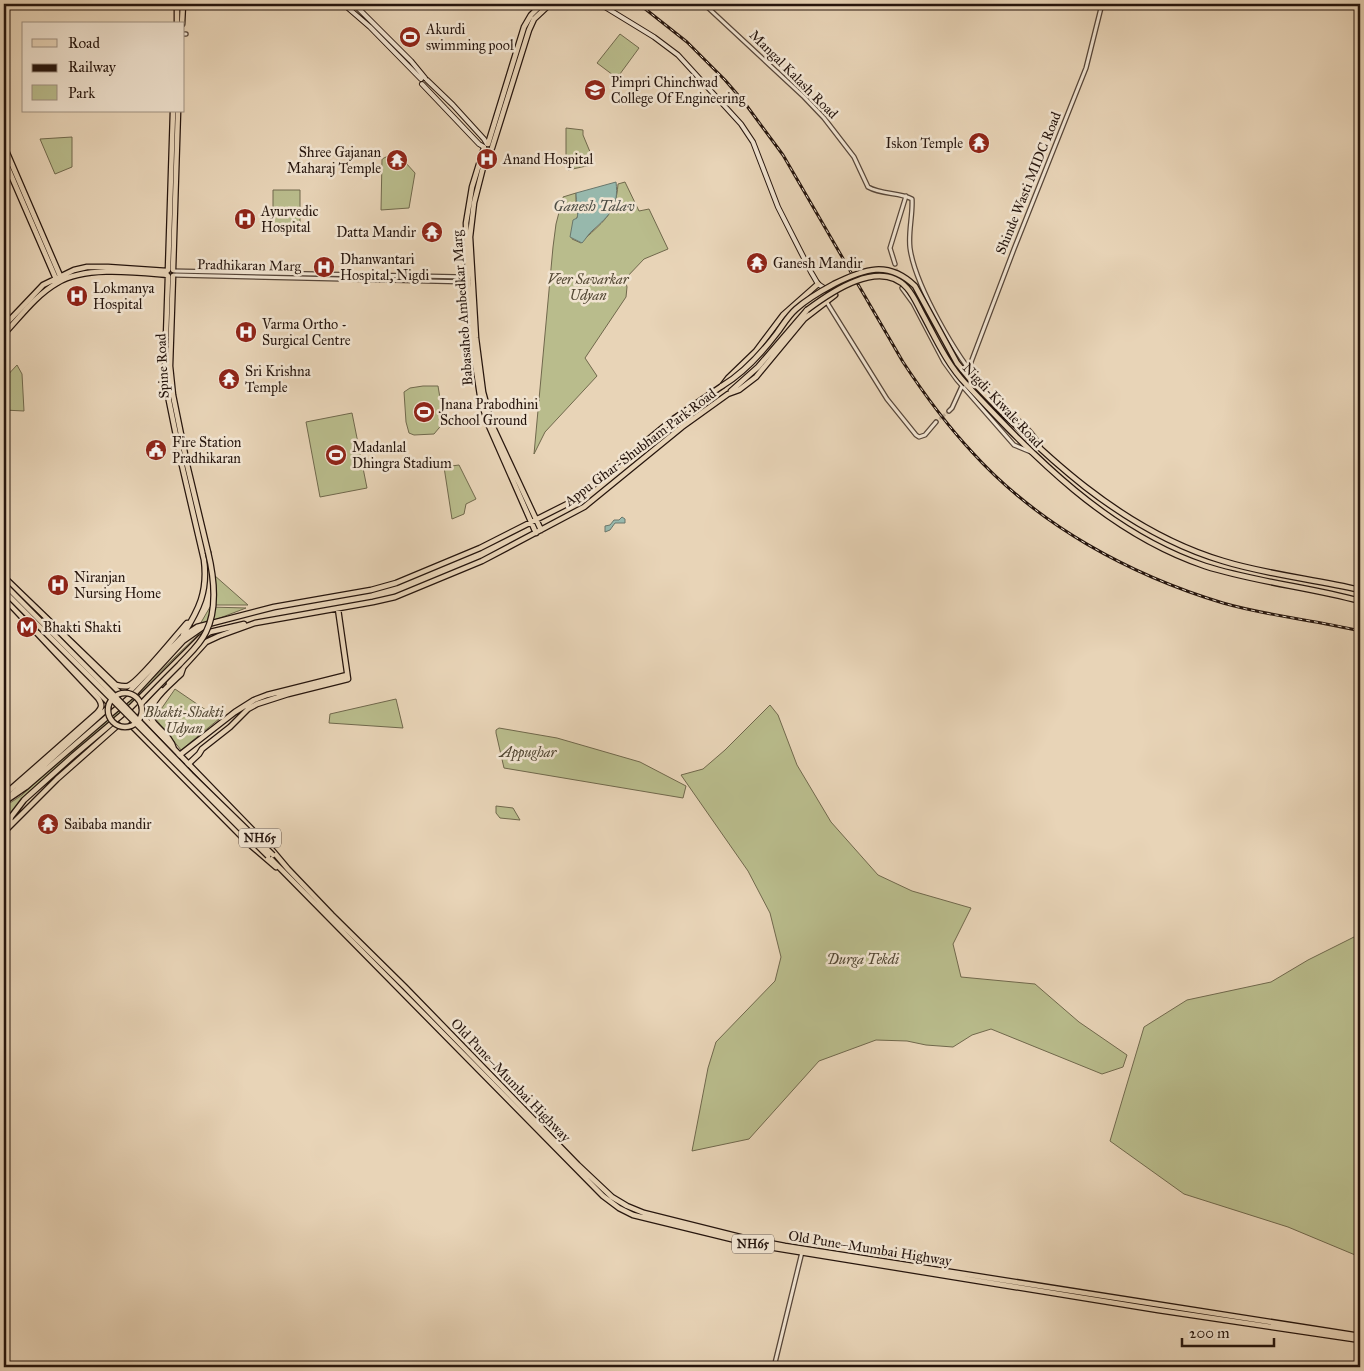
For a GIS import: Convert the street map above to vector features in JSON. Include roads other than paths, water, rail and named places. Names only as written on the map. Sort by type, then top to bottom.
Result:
[{"type":"main road","points":[[176,22],[177,4]]},
{"type":"main road","points":[[182,22],[183,4]]},
{"type":"main road","points":[[346,5],[352,8],[354,4],[411,62],[424,79],[425,84],[422,84],[479,144],[486,147]]},
{"type":"main road","name":"Babasaheb Ambedkar Marg","points":[[536,533],[489,426],[481,402],[475,363],[470,280],[470,237],[474,203],[486,147],[524,27],[531,14],[542,4]]},
{"type":"main road","points":[[346,5],[477,131],[490,152],[530,26],[534,19],[550,4]]},
{"type":"main road","points":[[600,4],[654,37],[678,55],[741,124],[753,142],[778,207],[811,272],[818,284],[835,295]]},
{"type":"main road","points":[[170,273],[173,112]]},
{"type":"main road","points":[[141,706],[194,650],[206,633],[212,612],[214,591],[212,566],[168,396],[165,366],[178,112]]},
{"type":"main road","points":[[4,146],[59,279]]},
{"type":"main road","points":[[4,159],[59,279]]},
{"type":"main road","points":[[4,326],[43,285],[87,267],[108,266],[170,273]]},
{"type":"main road","name":"Nigdi-Kiwale Road","points":[[722,386],[752,363],[788,318],[806,301],[825,289],[860,272],[872,269],[884,270],[906,278],[914,286],[957,362],[996,407],[1091,492],[1148,528],[1204,555],[1248,568],[1360,590]]},
{"type":"main road","name":"Nigdi-Kiwale Road","points":[[728,394],[758,367],[792,325],[819,301],[859,279],[875,276],[886,277],[902,284],[906,288],[954,372],[1041,463],[1075,492],[1119,524],[1171,552],[1204,565],[1272,583],[1320,591],[1360,601]]},
{"type":"main road","points":[[4,334],[59,279]]},
{"type":"main road","name":"Babasaheb Ambedkar Marg","points":[[470,280],[486,409],[542,530]]},
{"type":"main road","name":"Appu Ghar-Shubham Park Road","points":[[536,518],[581,495],[672,420],[722,386],[756,351],[783,315],[818,284]]},
{"type":"main road","name":"Appu Ghar-Shubham Park Road","points":[[542,530],[584,508],[682,427],[728,394],[739,390],[756,377],[804,319],[835,295]]},
{"type":"main road","points":[[182,637],[201,604],[204,594],[204,566],[183,456]]},
{"type":"main road","points":[[128,693],[182,637],[196,627],[274,607],[385,587],[480,548],[536,518]]},
{"type":"main road","points":[[6,830],[11,817],[24,800],[132,707],[200,638],[210,632],[395,597],[482,561],[542,530]]},
{"type":"main road","points":[[4,576],[116,685],[130,685],[189,623]]},
{"type":"main road","name":"NH65","points":[[4,584],[270,855]]},
{"type":"main road","name":"NH65","points":[[4,591],[286,870]]},
{"type":"main road","points":[[4,598],[98,698],[102,705],[96,714],[4,795]]},
{"type":"main road","points":[[338,609],[348,677]]},
{"type":"main road","points":[[47,619],[52,627],[120,693]]},
{"type":"main road","points":[[141,706],[146,706],[206,642],[255,623]]},
{"type":"main road","points":[[4,802],[26,787],[136,692],[183,641],[208,624]]},
{"type":"main road","points":[[33,630],[41,635],[109,702]]},
{"type":"main road","points":[[172,749],[172,742],[151,720],[150,712],[154,702],[181,674],[184,667]]},
{"type":"main road","points":[[168,764],[235,712],[254,700],[267,695],[348,677]]},
{"type":"main road","points":[[178,774],[205,746],[230,727],[248,709],[257,704],[288,694],[348,677]]},
{"type":"main road","points":[[120,693],[128,693],[134,695],[141,706],[141,716],[131,725],[118,725],[110,718],[109,702],[120,693]]},
{"type":"main road","points":[[4,802],[108,708]]},
{"type":"main road","points":[[141,716],[172,749]]},
{"type":"main road","points":[[6,830],[80,758],[118,725]]},
{"type":"main road","points":[[131,725],[178,774],[265,858],[286,870]]},
{"type":"main road","points":[[200,740],[205,746]]},
{"type":"main road","name":"Old Pune–Mumbai Highway","points":[[172,749],[189,764],[198,776],[272,850],[286,870],[611,1203],[626,1212],[643,1218],[756,1245],[803,1250],[1360,1336]]},
{"type":"main road","points":[[198,776],[194,767],[199,754]]},
{"type":"main road","name":"Old Pune–Mumbai Highway","points":[[803,1250],[1151,1309],[1360,1340]]},
{"type":"street","name":"Mangal Kalash Road","points":[[704,4],[824,118],[857,162],[868,187],[881,192],[908,197]]},
{"type":"street","name":"Shinde Wasti MIDC Road","points":[[949,411],[962,386],[1011,256],[1086,68],[1102,4]]},
{"type":"street","points":[[895,264],[890,248],[908,197],[913,201],[910,248],[915,266],[934,310],[968,369],[1001,406],[1034,436],[1041,448]]},
{"type":"street","name":"Pradhikaran Marg","points":[[170,273],[470,280]]},
{"type":"street","points":[[902,288],[913,302],[944,362],[962,386],[1014,445],[1032,452]]},
{"type":"street","points":[[826,301],[888,398],[916,436],[924,435],[936,422]]},
{"type":"street","points":[[774,1367],[803,1250]]},
{"type":"water","name":"Ganesh Talav","points":[[616,182],[615,204],[609,215],[582,243],[570,237],[573,220],[578,216],[576,193]]},
{"type":"water","points":[[622,517],[625,519],[625,523],[615,523],[610,530],[605,532],[605,526]]},
{"type":"tunnel","points":[[895,264],[900,283]]},
{"type":"tunnel","points":[[936,422],[949,411]]},
{"type":"railway","points":[[639,4],[687,42],[744,102],[783,155],[911,374],[953,431],[998,478],[1026,502],[1087,544],[1154,578],[1223,603],[1274,615],[1360,631]]},
{"type":"place","name":"Akurdi swimming pool","points":[[410,37]]},
{"type":"place","name":"Pimpri Chinchwad College Of Engineering","points":[[595,90]]},
{"type":"place","name":"Iskon Temple","points":[[979,143]]},
{"type":"place","name":"Anand Hospital","points":[[487,159]]},
{"type":"place","name":"Shree Gajanan Maharaj Temple","points":[[397,160]]},
{"type":"place","name":"Ayurvedic Hospital","points":[[245,219]]},
{"type":"place","name":"Datta Mandir","points":[[432,232]]},
{"type":"place","name":"Ganesh Mandir","points":[[757,263]]},
{"type":"place","name":"Dhanwantari Hospital, Nigdi","points":[[324,267]]},
{"type":"place","name":"Lokmanya Hospital","points":[[77,296]]},
{"type":"place","name":"Varma Ortho - Surgical Centre","points":[[246,332]]},
{"type":"place","name":"Sri Krishna Temple","points":[[229,379]]},
{"type":"place","name":"Jnana Prabodhini School Ground","points":[[424,412]]},
{"type":"place","name":"Fire Station Pradhikaran","points":[[156,450]]},
{"type":"place","name":"Madanlal Dhingra Stadium","points":[[336,455]]},
{"type":"place","name":"Niranjan Nursing Home","points":[[58,585]]},
{"type":"place","name":"Bhakti Shakti","points":[[27,627]]},
{"type":"place","name":"Saibaba mandir","points":[[48,824]]},
{"type":"park label","name":"Veer Savarkar Udyan","points":[[588,288]]},
{"type":"park label","name":"Bhakti-Shakti Udyan","points":[[184,720]]},
{"type":"park label","name":"Appughar","points":[[528,752]]},
{"type":"park label","name":"Durga Tekdi","points":[[863,959]]}]
